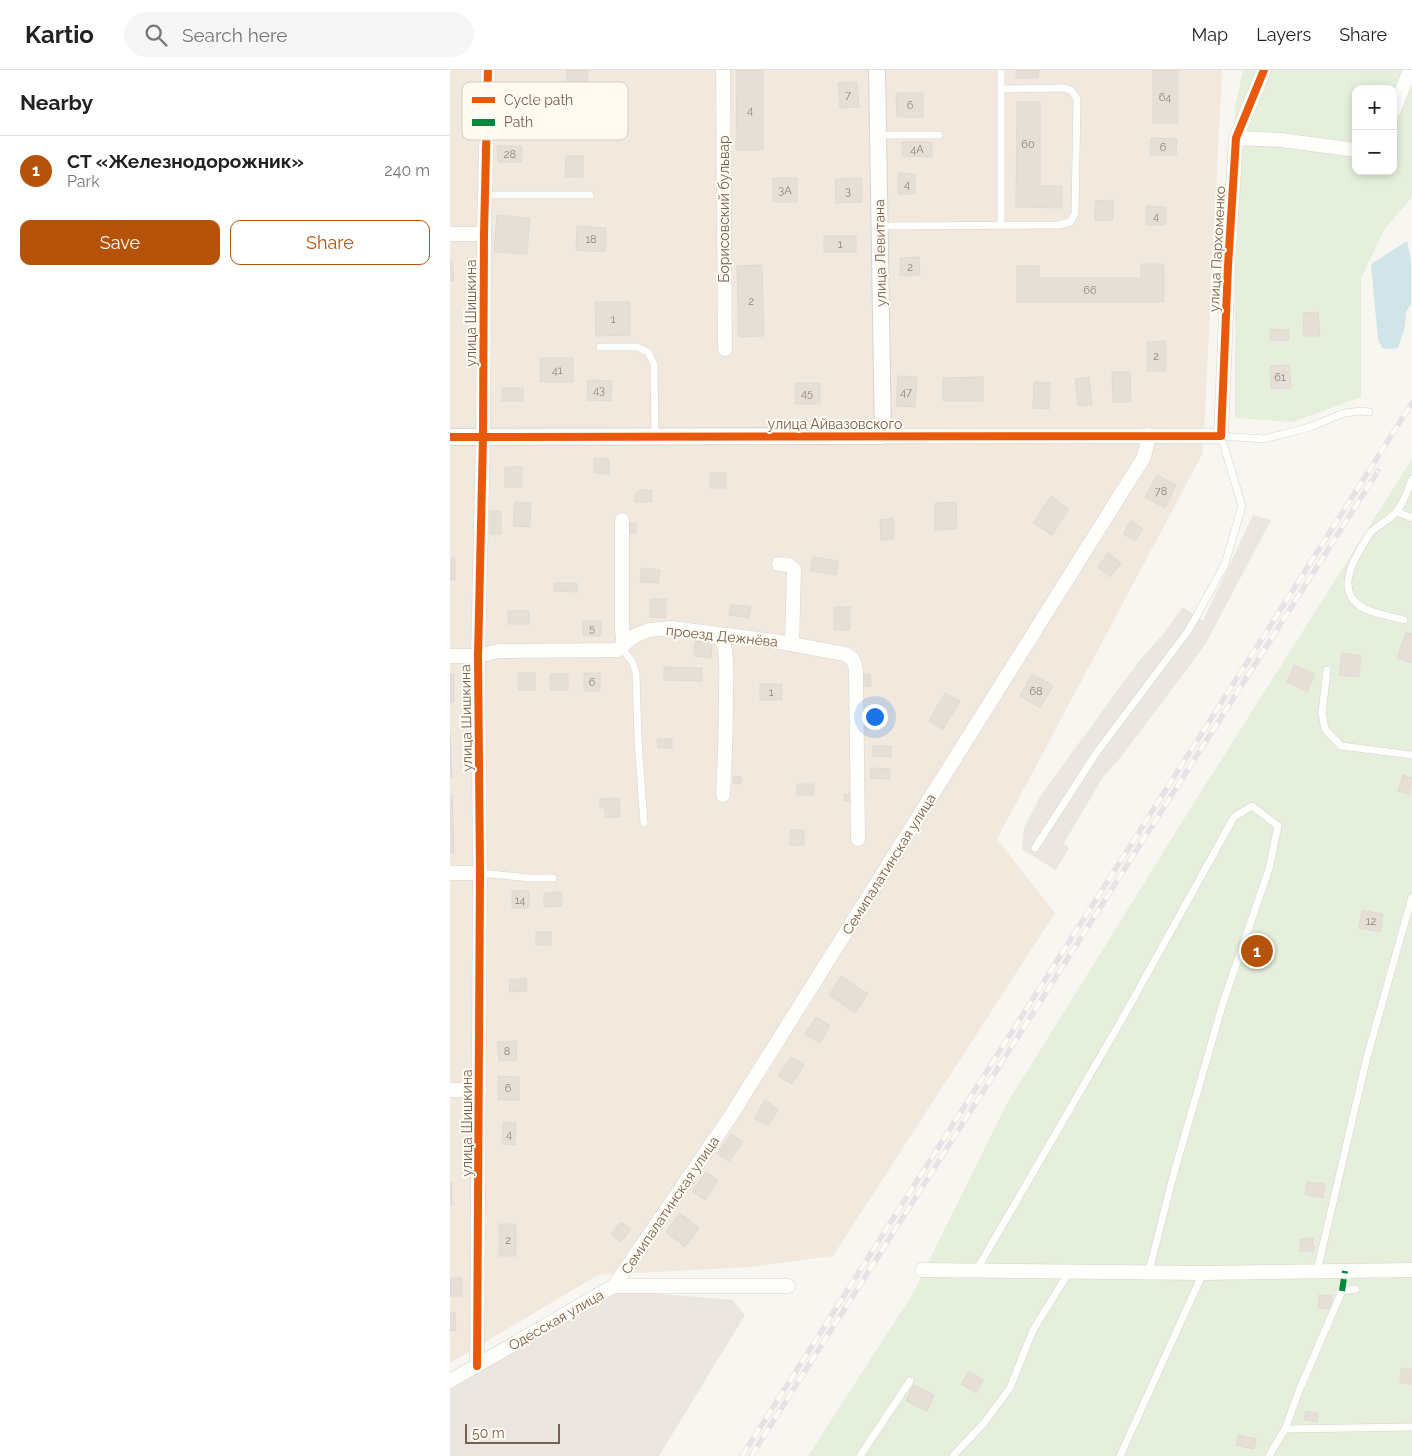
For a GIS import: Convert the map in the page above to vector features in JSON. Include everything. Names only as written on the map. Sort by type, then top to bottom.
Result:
[{"type":"street","name":"Борисовский бульвар","points":[[723,70],[725,349]]},
{"type":"street","name":"улица Левитана","points":[[877,70],[883,436]]},
{"type":"street","name":"улица Пархоменко","points":[[1221,436],[1236,138],[1264,70]]},
{"type":"street","points":[[1397,102],[1410,70]]},
{"type":"street","points":[[1236,138],[1281,140],[1352,149]]},
{"type":"street","name":"улица Шишкина","points":[[478,1366],[480,873],[478,656],[486,140]]},
{"type":"street","points":[[450,234],[484,234]]},
{"type":"street","name":"Семипалатинская улица","points":[[614,1286],[746,1091],[1144,457],[1149,435]]},
{"type":"street","name":"улица Айвазовского","points":[[450,437],[1221,436]]},
{"type":"street","points":[[622,520],[622,647]]},
{"type":"street","points":[[780,564],[789,565],[794,569],[792,644]]},
{"type":"street","name":"проезд Дежнёва","points":[[450,656],[478,656],[499,651],[617,650],[634,636],[649,630],[672,628],[792,644],[851,657],[855,663],[856,672],[858,839]]},
{"type":"street","points":[[720,635],[725,644],[726,673],[723,795]]},
{"type":"street","points":[[450,873],[480,873]]},
{"type":"street","points":[[450,1090],[480,1090]]},
{"type":"street","points":[[922,1270],[1203,1273],[1412,1270]]},
{"type":"street","name":"Одесская улица","points":[[450,1381],[614,1286],[788,1286]]},
{"type":"lane","points":[[1001,70],[1001,224]]},
{"type":"lane","points":[[879,226],[1060,225],[1070,222],[1075,213],[1077,99],[1072,91],[1064,88],[1001,89]]},
{"type":"lane","points":[[877,135],[939,135]]},
{"type":"lane","points":[[485,195],[590,195]]},
{"type":"lane","points":[[600,347],[638,347],[648,352],[654,364],[655,437]]},
{"type":"lane","name":"улица Айвазовского","points":[[1221,436],[1264,439],[1310,427],[1344,414],[1361,411],[1369,412]]},
{"type":"lane","points":[[1035,848],[1097,752],[1188,631],[1225,564],[1242,506],[1221,436]]},
{"type":"lane","points":[[1404,620],[1372,611],[1360,605],[1352,596],[1348,585],[1348,574],[1352,562],[1371,532],[1397,512],[1405,499],[1412,479]]},
{"type":"lane","points":[[1397,512],[1412,518]]},
{"type":"lane","points":[[622,647],[632,661],[636,674],[638,740],[644,823]]},
{"type":"lane","points":[[1327,670],[1322,713],[1325,729],[1341,746],[1412,755]]},
{"type":"lane","points":[[976,1270],[1125,1014],[1234,817],[1252,806],[1278,826],[1269,869],[1223,1002],[1174,1174],[1149,1271]]},
{"type":"lane","points":[[480,873],[530,878],[553,878]]},
{"type":"lane","points":[[1317,1271],[1367,1057],[1412,897]]},
{"type":"lane","points":[[953,1456],[984,1423],[1010,1388],[1033,1330],[1069,1272]]},
{"type":"lane","points":[[1120,1456],[1203,1273]]},
{"type":"lane","points":[[1269,1456],[1285,1429],[1299,1391],[1342,1291],[1356,1289]]},
{"type":"lane","points":[[860,1456],[910,1381]]},
{"type":"lane","points":[[1285,1429],[1412,1427]]},
{"type":"shaded area","points":[[450,70],[1222,70],[1203,453],[997,839],[1055,913],[833,1256],[750,1267],[598,1275],[450,1363]]},
{"type":"shaded area","points":[[1407,241],[1411,260],[1411,304],[1406,312],[1405,326],[1398,348],[1382,348],[1378,340],[1371,264]]},
{"type":"shaded area","points":[[1253,515],[1271,520],[1205,645],[1120,758],[1103,777],[1064,843],[1069,848],[1056,870],[1022,849],[1024,828],[1041,795],[1139,661],[1164,633],[1183,607],[1203,621]]},
{"type":"shaded area","points":[[617,1290],[733,1300],[745,1315],[659,1456],[450,1456],[450,1387]]},
{"type":"green space","points":[[1243,70],[1412,70],[1412,197],[1384,230],[1361,279],[1361,397],[1293,422],[1235,418],[1235,108]]},
{"type":"green space","points":[[1412,459],[1412,1456],[808,1456],[912,1295],[1006,1105],[1197,798]]},
{"type":"building","points":[[567,70],[588,70],[587,82],[567,82]]},
{"type":"building","points":[[737,70],[763,70],[763,150],[736,150]]},
{"type":"building","points":[[1016,70],[1039,70],[1038,78],[1016,78]]},
{"type":"building","points":[[1153,70],[1178,70],[1178,123],[1153,123]]},
{"type":"building","points":[[857,82],[859,107],[840,108],[838,83]]},
{"type":"building","points":[[896,93],[923,93],[923,117],[897,117]]},
{"type":"building","points":[[1017,102],[1040,102],[1040,186],[1062,186],[1062,208],[1016,207]]},
{"type":"building","points":[[1151,138],[1177,139],[1176,155],[1150,155]]},
{"type":"building","points":[[902,142],[932,142],[932,157],[902,156]]},
{"type":"building","points":[[497,146],[522,146],[522,162],[498,162]]},
{"type":"building","points":[[566,156],[583,156],[583,177],[565,177]]},
{"type":"building","points":[[898,173],[915,174],[915,194],[898,194]]},
{"type":"building","points":[[773,178],[797,178],[797,202],[773,202]]},
{"type":"building","points":[[861,178],[862,202],[836,203],[835,179]]},
{"type":"building","points":[[1113,200],[1113,220],[1095,221],[1095,201]]},
{"type":"building","points":[[1146,206],[1166,207],[1165,225],[1146,225]]},
{"type":"building","points":[[497,215],[530,218],[527,254],[494,252]]},
{"type":"building","points":[[577,226],[606,228],[605,252],[576,250]]},
{"type":"building","points":[[824,236],[856,236],[856,252],[824,252]]},
{"type":"building","points":[[919,257],[920,275],[900,276],[900,258]]},
{"type":"building","points":[[450,261],[452,261],[454,281],[450,281]]},
{"type":"building","points":[[1141,264],[1164,264],[1164,302],[1017,302],[1017,266],[1039,266],[1039,278],[1141,278]]},
{"type":"building","points":[[762,265],[764,336],[739,337],[737,266]]},
{"type":"building","points":[[595,302],[630,302],[630,335],[596,336]]},
{"type":"building","points":[[1318,312],[1320,336],[1304,336],[1303,313]]},
{"type":"building","points":[[1270,329],[1289,330],[1288,341],[1270,340]]},
{"type":"building","points":[[1165,341],[1166,371],[1147,371],[1147,342]]},
{"type":"building","points":[[540,358],[573,358],[573,382],[540,382]]},
{"type":"building","points":[[1289,365],[1291,388],[1271,389],[1270,366]]},
{"type":"building","points":[[1112,372],[1130,372],[1131,402],[1113,402]]},
{"type":"building","points":[[898,376],[917,377],[915,407],[896,406]]},
{"type":"building","points":[[983,377],[983,401],[943,401],[943,378]]},
{"type":"building","points":[[1089,377],[1092,404],[1078,406],[1075,379]]},
{"type":"building","points":[[588,380],[612,381],[611,401],[587,400]]},
{"type":"building","points":[[1034,382],[1050,383],[1049,409],[1033,408]]},
{"type":"building","points":[[795,383],[820,383],[820,404],[795,404]]},
{"type":"building","points":[[502,388],[523,388],[523,401],[502,401]]},
{"type":"building","points":[[594,458],[609,459],[609,474],[594,473]]},
{"type":"building","points":[[505,467],[522,467],[522,487],[505,487]]},
{"type":"building","points":[[710,473],[726,473],[726,488],[710,488]]},
{"type":"building","points":[[1157,475],[1176,485],[1165,508],[1145,497]]},
{"type":"building","points":[[639,490],[652,490],[652,502],[635,502],[635,493],[639,493]]},
{"type":"building","points":[[1051,496],[1069,509],[1052,535],[1033,523]]},
{"type":"building","points":[[515,502],[531,503],[530,527],[513,526]]},
{"type":"building","points":[[956,502],[957,529],[935,530],[935,503]]},
{"type":"building","points":[[490,511],[501,511],[501,534],[491,534]]},
{"type":"building","points":[[893,518],[894,539],[881,540],[880,520]]},
{"type":"building","points":[[1131,521],[1143,529],[1135,541],[1123,534]]},
{"type":"building","points":[[629,523],[636,524],[636,533],[629,533]]},
{"type":"building","points":[[1108,553],[1121,563],[1110,577],[1098,567]]},
{"type":"building","points":[[813,557],[838,561],[836,575],[810,571]]},
{"type":"building","points":[[450,558],[455,558],[455,580],[450,580]]},
{"type":"building","points":[[641,568],[660,570],[658,583],[640,582]]},
{"type":"building","points":[[554,583],[577,583],[577,592],[554,591]]},
{"type":"building","points":[[650,599],[666,599],[666,618],[650,617]]},
{"type":"building","points":[[731,604],[751,607],[749,618],[729,615]]},
{"type":"building","points":[[834,607],[850,607],[850,630],[834,630]]},
{"type":"building","points":[[508,611],[529,611],[529,624],[508,624]]},
{"type":"building","points":[[583,621],[601,621],[601,636],[583,636]]},
{"type":"building","points":[[1406,632],[1412,634],[1412,663],[1397,658]]},
{"type":"building","points":[[695,641],[712,643],[711,658],[694,656]]},
{"type":"building","points":[[1342,653],[1361,656],[1359,677],[1339,675]]},
{"type":"building","points":[[1294,665],[1315,674],[1307,692],[1287,682]]},
{"type":"building","points":[[664,667],[702,668],[702,681],[664,680]]},
{"type":"building","points":[[518,673],[535,673],[535,690],[518,690]]},
{"type":"building","points":[[584,673],[600,673],[600,691],[584,691]]},
{"type":"building","points":[[450,674],[454,674],[454,702],[450,702]]},
{"type":"building","points":[[550,674],[568,674],[568,690],[550,690]]},
{"type":"building","points":[[870,674],[871,686],[861,686],[861,675]]},
{"type":"building","points":[[1032,674],[1053,686],[1040,708],[1020,696]]},
{"type":"building","points":[[760,684],[782,684],[782,700],[760,700]]},
{"type":"building","points":[[945,693],[960,701],[943,729],[929,721]]},
{"type":"building","points":[[861,718],[870,718],[870,729],[861,729]]},
{"type":"building","points":[[450,732],[452,777],[450,777]]},
{"type":"building","points":[[657,739],[672,739],[672,748],[658,748]]},
{"type":"building","points":[[873,746],[891,746],[891,757],[872,756]]},
{"type":"building","points":[[871,768],[890,769],[890,779],[870,778]]},
{"type":"building","points":[[1403,775],[1412,778],[1410,795],[1398,791]]},
{"type":"building","points":[[734,776],[741,777],[741,784],[733,783]]},
{"type":"building","points":[[797,784],[814,784],[814,795],[797,795]]},
{"type":"building","points":[[844,794],[853,794],[853,801],[844,801]]},
{"type":"building","points":[[450,795],[452,795],[454,853],[450,853]]},
{"type":"building","points":[[619,798],[620,817],[605,818],[605,808],[600,808],[600,799]]},
{"type":"building","points":[[790,830],[804,830],[804,845],[790,845]]},
{"type":"building","points":[[512,891],[529,891],[529,908],[512,908]]},
{"type":"building","points":[[561,892],[562,906],[544,907],[544,893]]},
{"type":"building","points":[[1362,910],[1383,914],[1380,932],[1359,928]]},
{"type":"building","points":[[536,932],[551,932],[551,945],[536,945]]},
{"type":"building","points":[[841,976],[868,994],[855,1013],[829,995]]},
{"type":"building","points":[[526,978],[527,991],[510,992],[509,980]]},
{"type":"building","points":[[816,1017],[830,1026],[820,1043],[805,1034]]},
{"type":"building","points":[[516,1041],[517,1060],[499,1061],[497,1042]]},
{"type":"building","points":[[791,1057],[804,1065],[792,1084],[778,1076]]},
{"type":"building","points":[[498,1076],[519,1077],[519,1100],[498,1100]]},
{"type":"building","points":[[765,1100],[778,1109],[768,1126],[754,1118]]},
{"type":"building","points":[[503,1122],[516,1123],[515,1145],[502,1144]]},
{"type":"building","points":[[731,1134],[743,1142],[729,1161],[717,1153]]},
{"type":"building","points":[[706,1172],[718,1180],[705,1200],[692,1191]]},
{"type":"building","points":[[450,1182],[452,1182],[452,1205],[450,1205]]},
{"type":"building","points":[[1307,1182],[1325,1184],[1323,1198],[1305,1195]]},
{"type":"building","points":[[680,1213],[699,1228],[685,1247],[666,1232]]},
{"type":"building","points":[[621,1222],[631,1229],[621,1242],[611,1234]]},
{"type":"building","points":[[499,1224],[516,1224],[516,1256],[499,1256]]},
{"type":"building","points":[[1313,1238],[1314,1251],[1300,1251],[1300,1239]]},
{"type":"building","points":[[450,1278],[462,1278],[462,1296],[450,1296]]},
{"type":"building","points":[[1319,1295],[1332,1296],[1331,1309],[1318,1308]]},
{"type":"building","points":[[450,1313],[455,1313],[456,1330],[450,1331]]},
{"type":"building","points":[[1401,1368],[1412,1369],[1412,1384],[1400,1383]]},
{"type":"building","points":[[969,1371],[983,1380],[976,1393],[961,1384]]},
{"type":"building","points":[[914,1385],[934,1395],[927,1411],[906,1401]]},
{"type":"building","points":[[1306,1411],[1318,1413],[1317,1422],[1304,1420]]},
{"type":"building","points":[[1238,1435],[1256,1439],[1254,1449],[1236,1445]]},
{"type":"railway","points":[[742,1456],[1412,403]]},
{"type":"railway","points":[[751,1456],[1378,471]]},
{"type":"marked path","points":[[1342,1291],[1345,1271]]},
{"type":"cycle path","points":[[488,70],[488,82]]},
{"type":"cycle path","points":[[450,437],[1221,436],[1228,266],[1236,138],[1264,70]]},
{"type":"cycle path","points":[[477,1366],[480,873],[478,656],[486,140]]},
{"type":"place","name":"СТ «Железнодорожник»","points":[[1257,951]]}]
